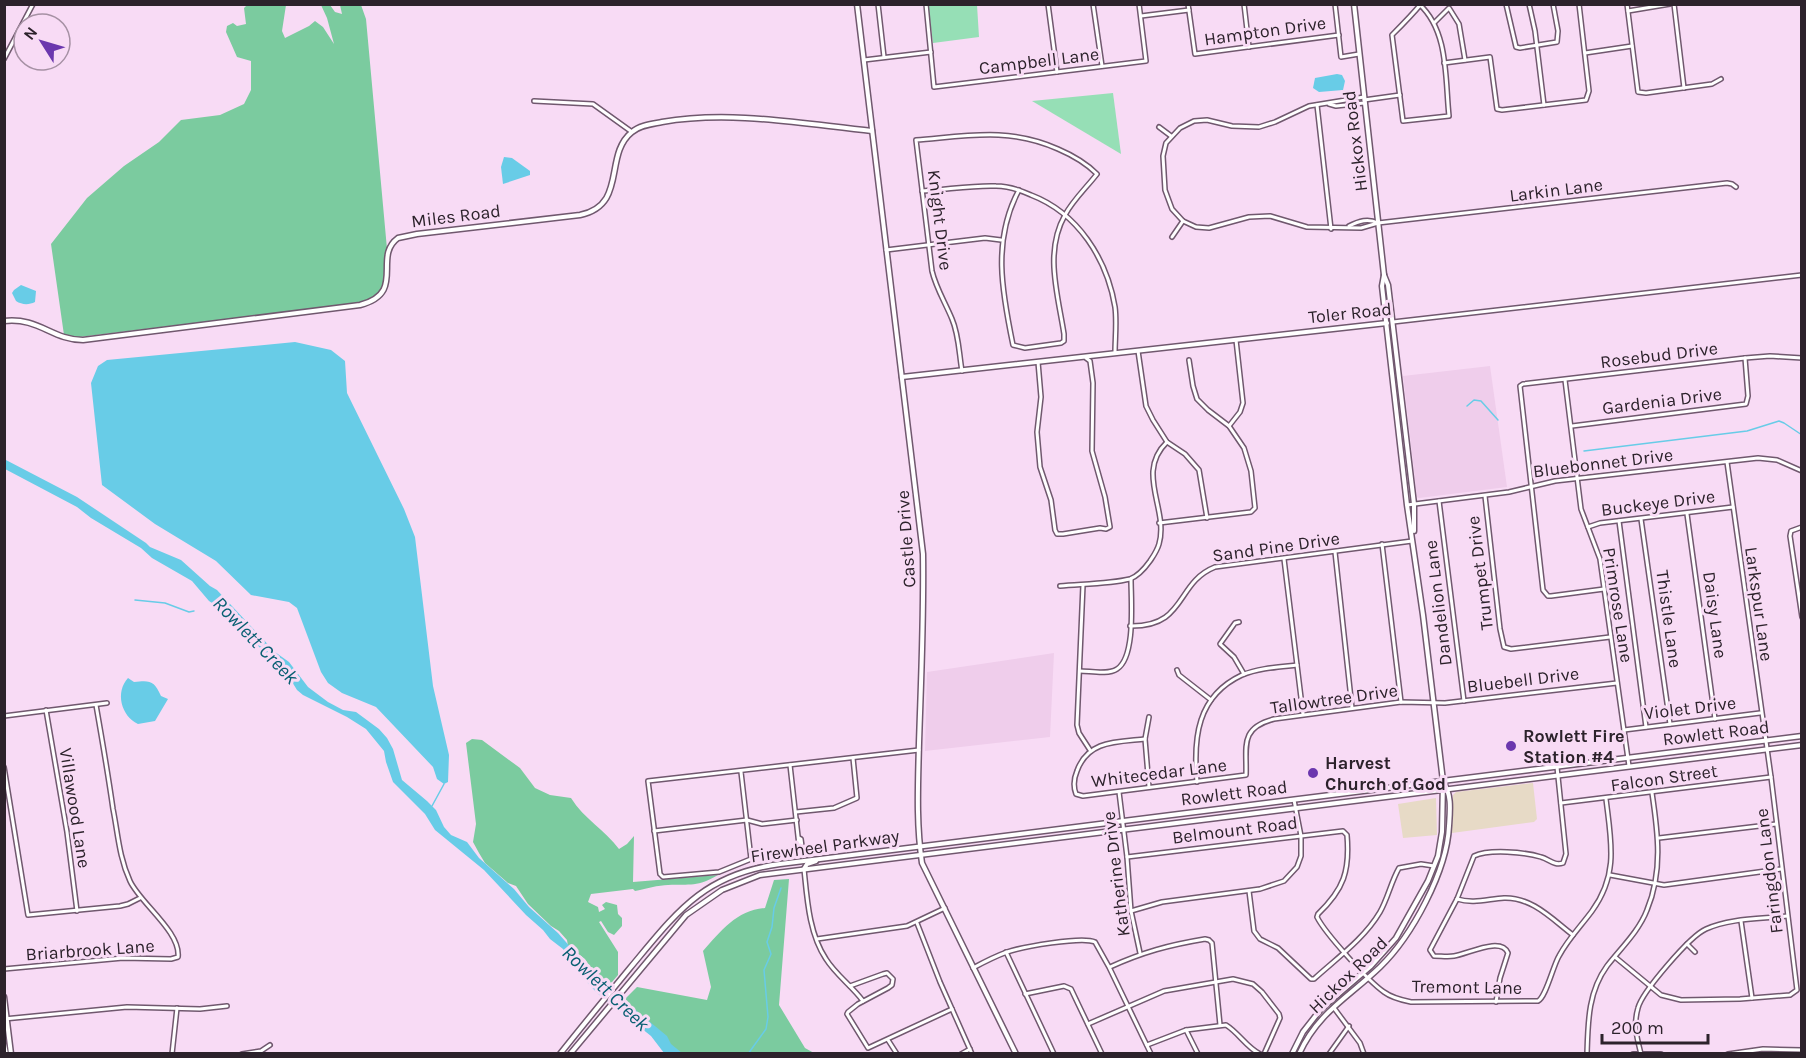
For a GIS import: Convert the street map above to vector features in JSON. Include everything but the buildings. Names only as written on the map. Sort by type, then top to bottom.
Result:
[{"type":"street","points":[[4,59],[33,4]]},
{"type":"street","name":"Castle Drive","points":[[857,4],[923,554],[917,806],[922,863],[1016,1053]]},
{"type":"street","points":[[878,4],[884,57]]},
{"type":"street","points":[[862,60],[931,52],[926,4]]},
{"type":"street","points":[[1048,4],[1057,72]]},
{"type":"street","points":[[1093,4],[1102,66]]},
{"type":"street","points":[[1139,4],[1140,16],[1189,9],[1188,4]]},
{"type":"street","points":[[1244,4],[1249,47]]},
{"type":"street","points":[[1335,4],[1341,57],[1359,54]]},
{"type":"street","name":"Hickox Road","points":[[1354,4],[1384,275],[1388,285],[1404,412],[1414,504],[1413,541]]},
{"type":"street","points":[[1506,4],[1516,47],[1557,42],[1553,4]]},
{"type":"street","points":[[1529,4],[1544,105]]},
{"type":"street","points":[[1443,63],[1490,57],[1497,109],[1583,101],[1588,98],[1579,4]]},
{"type":"street","points":[[1627,4],[1638,92],[1641,94],[1712,84],[1721,79]]},
{"type":"street","points":[[1628,11],[1672,4],[1684,88]]},
{"type":"street","points":[[1420,5],[1434,23],[1441,44],[1449,117],[1403,121],[1392,35],[1420,5]]},
{"type":"street","points":[[1434,23],[1449,8],[1459,24],[1465,60]]},
{"type":"street","name":"Hampton Drive","points":[[1189,9],[1195,54],[1339,34]]},
{"type":"street","name":"Campbell Lane","points":[[931,52],[934,87],[1146,61],[1140,16]]},
{"type":"street","points":[[1585,53],[1632,46]]},
{"type":"street","points":[[1378,223],[1361,228],[1331,229],[1307,227],[1270,216],[1249,217],[1209,228],[1196,227],[1183,220],[1172,209],[1165,190],[1163,156],[1166,143],[1171,136],[1194,121],[1207,120],[1232,126],[1259,127],[1309,106],[1327,104],[1336,106],[1400,95]]},
{"type":"street","points":[[534,101],[593,104],[632,132],[644,126],[659,123],[711,117],[749,118],[872,131]]},
{"type":"street","points":[[1317,105],[1331,229]]},
{"type":"street","points":[[1159,127],[1171,136]]},
{"type":"street","name":"Miles Road","points":[[4,321],[25,321],[67,339],[83,340],[369,303],[379,296],[386,286],[389,250],[398,238],[580,215],[596,210],[608,195],[621,149],[632,132]]},
{"type":"street","name":"Knight Drive","points":[[962,371],[957,334],[936,286],[916,140],[980,134],[1010,135],[1034,140],[1070,154],[1097,174],[1066,214]]},
{"type":"street","name":"Larkin Lane","points":[[1378,223],[1726,183],[1736,187]]},
{"type":"street","points":[[922,191],[996,186],[1019,190],[1046,200],[1066,214],[1093,246],[1107,275],[1115,309],[1115,353]]},
{"type":"street","points":[[1019,190],[1006,220],[1002,240],[1001,268],[1013,345],[1025,348],[1064,341],[1053,265],[1057,235],[1066,214]]},
{"type":"street","points":[[1172,237],[1183,220]]},
{"type":"street","points":[[1347,227],[1360,221],[1372,220],[1378,223]]},
{"type":"street","points":[[886,250],[985,238],[1002,240]]},
{"type":"street","name":"Hickox Road","points":[[1292,1053],[1303,1032],[1322,1009],[1384,954],[1396,938],[1428,881],[1434,866],[1442,830],[1441,790],[1443,781],[1407,505],[1382,286],[1384,275]]},
{"type":"street","name":"Toler Road","points":[[902,377],[1802,275]]},
{"type":"street","points":[[1229,426],[1240,412],[1243,403],[1236,340]]},
{"type":"street","points":[[1138,351],[1145,402],[1167,442],[1185,454],[1199,470],[1207,518]]},
{"type":"street","points":[[1038,362],[1041,396],[1037,432],[1040,467],[1051,500],[1057,534],[1109,529],[1105,497],[1092,451],[1093,383],[1090,361],[1085,357]]},
{"type":"street","name":"Rosebud Drive","points":[[1531,486],[1520,386],[1523,384],[1745,358],[1802,357]]},
{"type":"street","name":"Gardenia Drive","points":[[1572,426],[1746,404],[1748,396],[1745,358]]},
{"type":"street","points":[[1159,523],[1255,510],[1248,459],[1244,448],[1229,426],[1197,399],[1189,360]]},
{"type":"street","name":"Primrose Lane","points":[[1565,380],[1581,509],[1600,559],[1629,766]]},
{"type":"street","points":[[1398,413],[1404,412]]},
{"type":"street","points":[[1398,422],[1404,456],[1409,459]]},
{"type":"street","points":[[1060,586],[1131,579],[1144,569],[1156,552],[1160,541],[1153,466],[1156,455],[1167,442]]},
{"type":"street","name":"Bluebonnet Drive","points":[[1407,505],[1485,496],[1577,478],[1768,458],[1802,471]]},
{"type":"street","name":"Larkspur Lane","points":[[1726,462],[1767,749]]},
{"type":"street","points":[[1531,486],[1545,594],[1551,596],[1604,589]]},
{"type":"street","name":"Trumpet Drive","points":[[1485,496],[1504,647],[1511,649],[1610,637]]},
{"type":"street","name":"Dandelion Lane","points":[[1439,501],[1464,701]]},
{"type":"street","name":"Buckeye Drive","points":[[1588,527],[1594,524],[1733,507]]},
{"type":"street","name":"Daisy Lane","points":[[1687,514],[1715,719]]},
{"type":"street","name":"Thistle Lane","points":[[1641,519],[1670,724]]},
{"type":"street","points":[[1619,521],[1646,727]]},
{"type":"street","points":[[1802,527],[1791,531],[1802,617]]},
{"type":"street","name":"Sand Pine Drive","points":[[1130,626],[1148,626],[1164,620],[1194,582],[1208,569],[1413,541]]},
{"type":"street","points":[[1382,544],[1401,702]]},
{"type":"street","points":[[1335,552],[1352,708]]},
{"type":"street","points":[[1284,559],[1303,714]]},
{"type":"street","points":[[1080,671],[1109,672],[1118,669],[1127,653],[1131,579]]},
{"type":"street","points":[[1083,584],[1078,729],[1090,750],[1109,742],[1145,739]]},
{"type":"street","points":[[1239,622],[1235,623],[1220,644],[1234,657],[1244,674]]},
{"type":"street","points":[[1197,782],[1195,754],[1197,732],[1203,712],[1211,700],[1224,687],[1244,674],[1297,665]]},
{"type":"street","points":[[1176,670],[1179,675],[1211,700]]},
{"type":"street","name":"Bluebell Drive","points":[[1433,704],[1617,683]]},
{"type":"street","name":"Tallowtree Drive","points":[[1246,775],[1245,748],[1250,733],[1267,720],[1401,702],[1433,704]]},
{"type":"street","points":[[4,716],[106,703]]},
{"type":"street","points":[[4,767],[28,915],[128,904],[140,898],[130,882],[120,856],[96,705]]},
{"type":"street","name":"Villawood Lane","points":[[46,710],[67,832],[77,911]]},
{"type":"street","name":"Violet Drive","points":[[1624,730],[1761,713]]},
{"type":"street","points":[[1149,717],[1145,739],[1149,787]]},
{"type":"street","name":"Rowlett Road","points":[[920,847],[1802,736]]},
{"type":"street","name":"Rowlett Road","points":[[921,854],[1802,744]]},
{"type":"street","name":"Faringdon Lane","points":[[1752,998],[1790,995],[1797,990],[1767,749]]},
{"type":"street","points":[[741,772],[751,859],[719,872],[663,877],[660,874],[648,782],[919,750]]},
{"type":"street","name":"Whitecedar Lane","points":[[1090,750],[1078,768],[1074,785],[1076,794],[1083,796],[1246,775]]},
{"type":"street","points":[[796,812],[834,808],[857,798],[853,758]]},
{"type":"street","points":[[790,765],[802,858]]},
{"type":"street","points":[[1496,1002],[1500,978],[1508,953],[1505,947],[1501,945],[1479,948],[1454,956],[1434,956],[1430,950],[1457,899],[1474,856],[1501,852],[1524,853],[1543,857],[1559,864],[1563,863],[1566,854],[1557,767]]},
{"type":"street","name":"Falcon Street","points":[[1562,803],[1771,777]]},
{"type":"street","name":"Hickox Road","points":[[1299,1053],[1316,1025],[1333,1006],[1368,978],[1396,949],[1421,908],[1440,869],[1449,831],[1449,789],[1443,781]]},
{"type":"street","name":"Katherine Drive","points":[[1119,791],[1131,911],[1140,953]]},
{"type":"street","points":[[1587,1053],[1588,1015],[1592,994],[1600,977],[1647,912],[1654,885],[1659,838],[1652,793]]},
{"type":"street","points":[[1457,899],[1466,902],[1504,898],[1525,901],[1538,907],[1573,935],[1599,901],[1610,875],[1612,847],[1606,799]]},
{"type":"street","points":[[1131,911],[1162,902],[1271,887],[1289,877],[1297,867],[1300,856],[1301,836],[1294,800]]},
{"type":"street","points":[[654,831],[747,820],[762,824],[797,820]]},
{"type":"street","points":[[1659,838],[1776,824]]},
{"type":"street","points":[[1442,830],[1449,831]]},
{"type":"street","points":[[1045,831],[1046,840]]},
{"type":"street","name":"Belmount Road","points":[[1127,857],[1343,831],[1348,858],[1345,876],[1335,895],[1318,914],[1318,921]]},
{"type":"street","name":"Firewheel Parkway","points":[[560,1053],[678,912],[722,880],[752,869],[802,858],[834,857],[920,847]]},
{"type":"street","name":"Firewheel Parkway","points":[[570,1053],[681,920],[713,895],[749,878],[921,854]]},
{"type":"street","points":[[834,857],[807,864],[804,869],[810,915],[817,939],[828,962],[863,1001]]},
{"type":"street","points":[[1249,891],[1256,935],[1278,948],[1307,978],[1314,979],[1373,923],[1400,868],[1421,864],[1434,866]]},
{"type":"street","points":[[1610,875],[1654,885],[1781,869]]},
{"type":"street","name":"Briarbrook Lane","points":[[4,969],[123,958],[171,959],[178,957],[172,936],[140,898]]},
{"type":"street","points":[[817,939],[897,928],[917,922],[945,908]]},
{"type":"street","points":[[1641,1053],[1635,1025],[1640,1002],[1650,987],[1695,936],[1705,929],[1741,921],[1787,916]]},
{"type":"street","name":"Tremont Lane","points":[[1318,921],[1363,973],[1382,991],[1401,1000],[1438,1003],[1538,1001],[1543,997],[1555,964],[1573,935]]},
{"type":"street","points":[[1615,957],[1661,995],[1681,1000],[1752,998],[1741,921]]},
{"type":"street","points":[[917,922],[972,1053]]},
{"type":"street","points":[[973,968],[1006,952],[1090,940],[1097,944],[1150,1053]]},
{"type":"street","points":[[1109,967],[1140,953],[1209,940],[1212,943],[1220,1024]]},
{"type":"street","points":[[1687,944],[1695,952]]},
{"type":"street","points":[[1006,952],[1054,1053]]},
{"type":"street","points":[[850,986],[883,974],[890,975],[893,979],[892,985],[863,1001],[847,1014],[868,1048],[952,1009]]},
{"type":"street","points":[[1088,1024],[1164,991],[1233,979],[1253,984],[1262,992],[1281,1018],[1262,1053],[1250,1047],[1231,1028],[1220,1024],[1186,1029],[1146,1045]]},
{"type":"street","points":[[1025,994],[1042,989],[1068,987],[1102,1053]]},
{"type":"street","points":[[4,997],[11,1053]]},
{"type":"street","points":[[6,1019],[127,1007],[200,1009],[227,1006]]},
{"type":"street","points":[[1333,1006],[1349,1026],[1364,1053]]},
{"type":"street","points":[[172,1053],[177,1008]]},
{"type":"street","points":[[1329,1053],[1349,1026]]},
{"type":"street","points":[[1186,1029],[1198,1053]]},
{"type":"street","points":[[888,1040],[897,1053]]},
{"type":"street","points":[[4,1044],[6,1053]]},
{"type":"street","points":[[242,1053],[261,1052],[270,1045]]},
{"type":"street","points":[[961,1053],[970,1049]]},
{"type":"street","points":[[1728,1053],[1763,1049],[1800,1051]]},
{"type":"street","points":[[1633,1053],[1661,1053]]},
{"type":"shaded area","points":[[1490,366],[1507,487],[1417,497],[1403,376]]},
{"type":"shaded area","points":[[1054,653],[1050,737],[925,751],[927,672]]},
{"type":"shaded area","points":[[1533,783],[1537,819],[1534,822],[1452,833],[1453,795],[1456,792]]},
{"type":"shaded area","points":[[1436,798],[1437,835],[1403,838],[1398,804]]},
{"type":"green space","points":[[247,5],[286,5],[282,31],[285,38],[315,21],[323,27],[334,44],[321,5],[330,5],[335,12],[342,14],[340,5],[361,5],[366,19],[387,249],[386,275],[382,289],[370,299],[360,303],[71,338],[64,335],[51,244],[87,198],[124,166],[159,142],[181,120],[220,115],[244,104],[251,90],[251,61],[237,57],[226,32],[227,26],[233,23],[237,26],[246,24],[244,8]]},
{"type":"green space","points":[[928,5],[977,5],[979,37],[933,43]]},
{"type":"green space","points":[[1113,93],[1121,154],[1032,101]]},
{"type":"green space","points":[[472,739],[482,740],[520,768],[535,788],[550,795],[571,798],[619,849],[634,836],[633,882],[718,875],[694,884],[664,885],[635,891],[633,889],[591,894],[588,902],[598,907],[599,912],[605,909],[602,905],[606,902],[617,905],[618,914],[622,918],[622,926],[614,935],[608,932],[601,921],[599,922],[618,952],[618,975],[607,988],[592,975],[585,959],[568,946],[567,940],[559,931],[528,904],[516,886],[508,883],[485,863],[473,842],[476,824],[466,743]]},
{"type":"green space","points":[[789,879],[779,1005],[805,1048],[814,1053],[676,1053],[621,1003],[637,987],[707,1000],[711,987],[703,951],[723,929],[738,917],[765,908],[774,880]]},
{"type":"water","points":[[1342,75],[1345,81],[1343,90],[1319,92],[1313,88],[1315,78]]},
{"type":"water","points":[[504,157],[512,158],[530,171],[530,175],[503,184],[501,167]]},
{"type":"water","points":[[21,285],[36,291],[35,302],[26,304],[16,301],[12,293]]},
{"type":"water","points":[[295,342],[331,350],[345,361],[347,393],[404,509],[415,537],[433,686],[449,755],[448,782],[444,784],[437,779],[433,767],[376,707],[342,693],[328,683],[321,672],[297,608],[289,602],[251,595],[216,561],[155,524],[102,485],[91,383],[98,366],[107,360]]},
{"type":"water","name":"Rowlett Creek","points":[[4,459],[77,497],[150,547],[181,560],[217,590],[275,652],[289,662],[308,687],[343,710],[356,712],[379,729],[393,749],[402,780],[436,810],[444,827],[451,835],[467,842],[479,858],[558,933],[591,973],[667,1036],[671,1044],[682,1053],[664,1053],[651,1036],[597,993],[563,949],[526,915],[484,870],[435,830],[425,814],[393,782],[384,751],[366,729],[297,690],[286,672],[257,645],[238,620],[209,601],[192,581],[152,558],[141,548],[77,507],[5,469]]},
{"type":"water","points":[[128,678],[134,682],[151,683],[161,696],[168,699],[155,721],[138,724],[127,715],[121,697]]},
{"type":"waterway","points":[[1467,406],[1474,400],[1481,401],[1498,420]]},
{"type":"waterway","points":[[1584,451],[1747,431],[1779,421],[1802,435]]},
{"type":"waterway","points":[[135,600],[165,603],[189,612],[194,611]]},
{"type":"waterway","points":[[432,806],[444,784]]},
{"type":"waterway","points":[[748,1054],[766,1029],[768,1017],[764,970],[771,954],[767,942],[781,888]]},
{"type":"place","name":"Rowlett Fire Station #4","points":[[1511,746]]},
{"type":"place","name":"Harvest Church of God","points":[[1313,773]]}]
